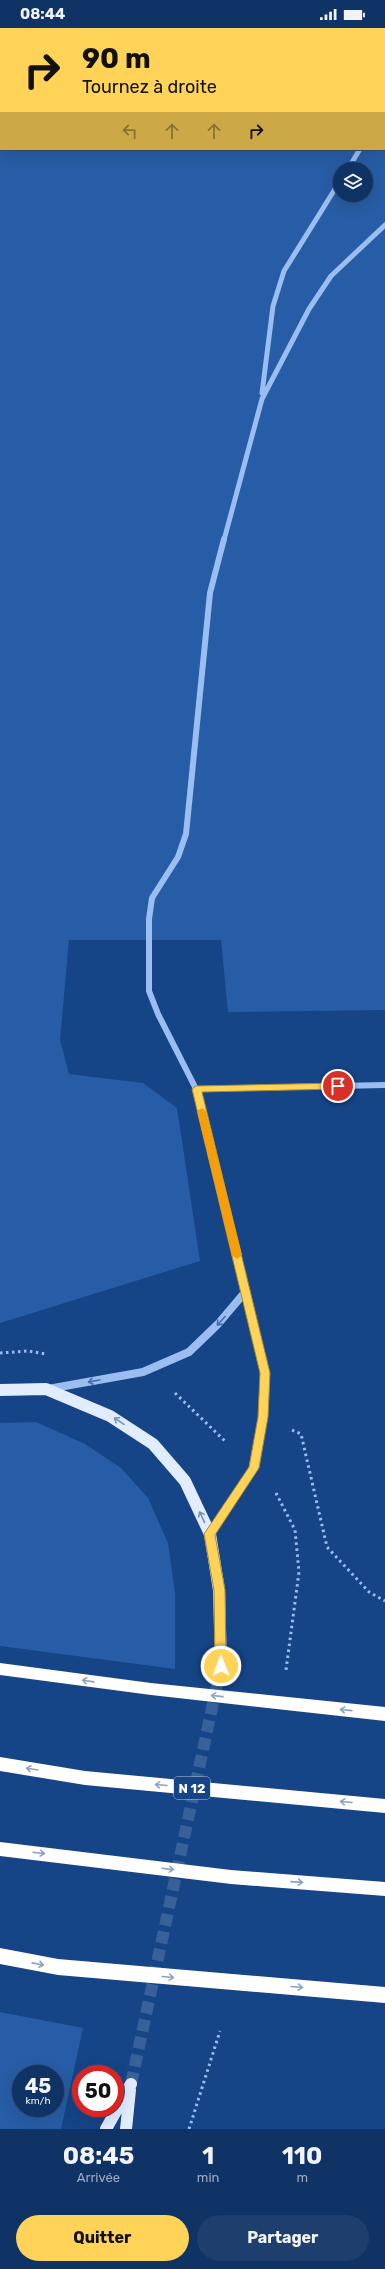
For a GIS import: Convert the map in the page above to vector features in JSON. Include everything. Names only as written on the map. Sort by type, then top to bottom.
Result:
[{"type":"highway","points":[[0,1669],[151,1689],[385,1714]]},
{"type":"highway","name":"N 12","points":[[0,1764],[85,1778],[385,1806]]},
{"type":"highway","points":[[0,1849],[231,1877],[385,1888]]},
{"type":"highway","points":[[0,1956],[58,1967],[385,1995]]},
{"type":"main road","points":[[0,1390],[46,1389],[110,1416],[152,1444],[185,1481],[210,1534],[220,1590],[221,1666]]},
{"type":"main road","points":[[106,2129],[131,2084],[126,2129]]},
{"type":"lane","points":[[352,162],[359,150]]},
{"type":"lane","points":[[210,1534],[254,1468],[263,1417],[265,1373],[196,1089],[158,1014],[149,991],[149,919],[152,898],[178,857],[186,834],[210,593],[262,399],[273,306],[284,271],[333,192]]},
{"type":"lane","points":[[262,399],[309,309],[331,276],[385,225]]},
{"type":"lane","points":[[196,1089],[385,1085]]},
{"type":"lane","points":[[46,1389],[143,1372],[189,1352],[218,1324],[246,1291]]},
{"type":"path","points":[[288,1429],[301,1434],[327,1547],[369,1592],[385,1601]]},
{"type":"path","points":[[189,2129],[220,2031]]},
{"type":"shaded area","points":[[0,150],[385,150],[385,1010],[228,1012],[221,940],[69,940],[60,1040],[69,1074],[143,1083],[177,1108],[200,1261],[0,1323]]},
{"type":"shaded area","points":[[36,1422],[85,1444],[121,1468],[148,1498],[168,1543],[175,1593],[175,1669],[0,1646],[0,1423]]},
{"type":"shaded area","points":[[0,2012],[83,2028],[75,2065],[72,2065],[72,2078],[64,2115],[64,2065],[12,2065],[12,2117],[64,2117],[61,2129],[0,2129]]},
{"type":"tunnel","points":[[131,2084],[221,1666]]},
{"type":"slow traffic","points":[[202,1111],[237,1255]]},
{"type":"route","points":[[221,1666],[220,1590],[210,1534],[254,1468],[263,1417],[265,1373],[196,1089],[338,1086]]}]
